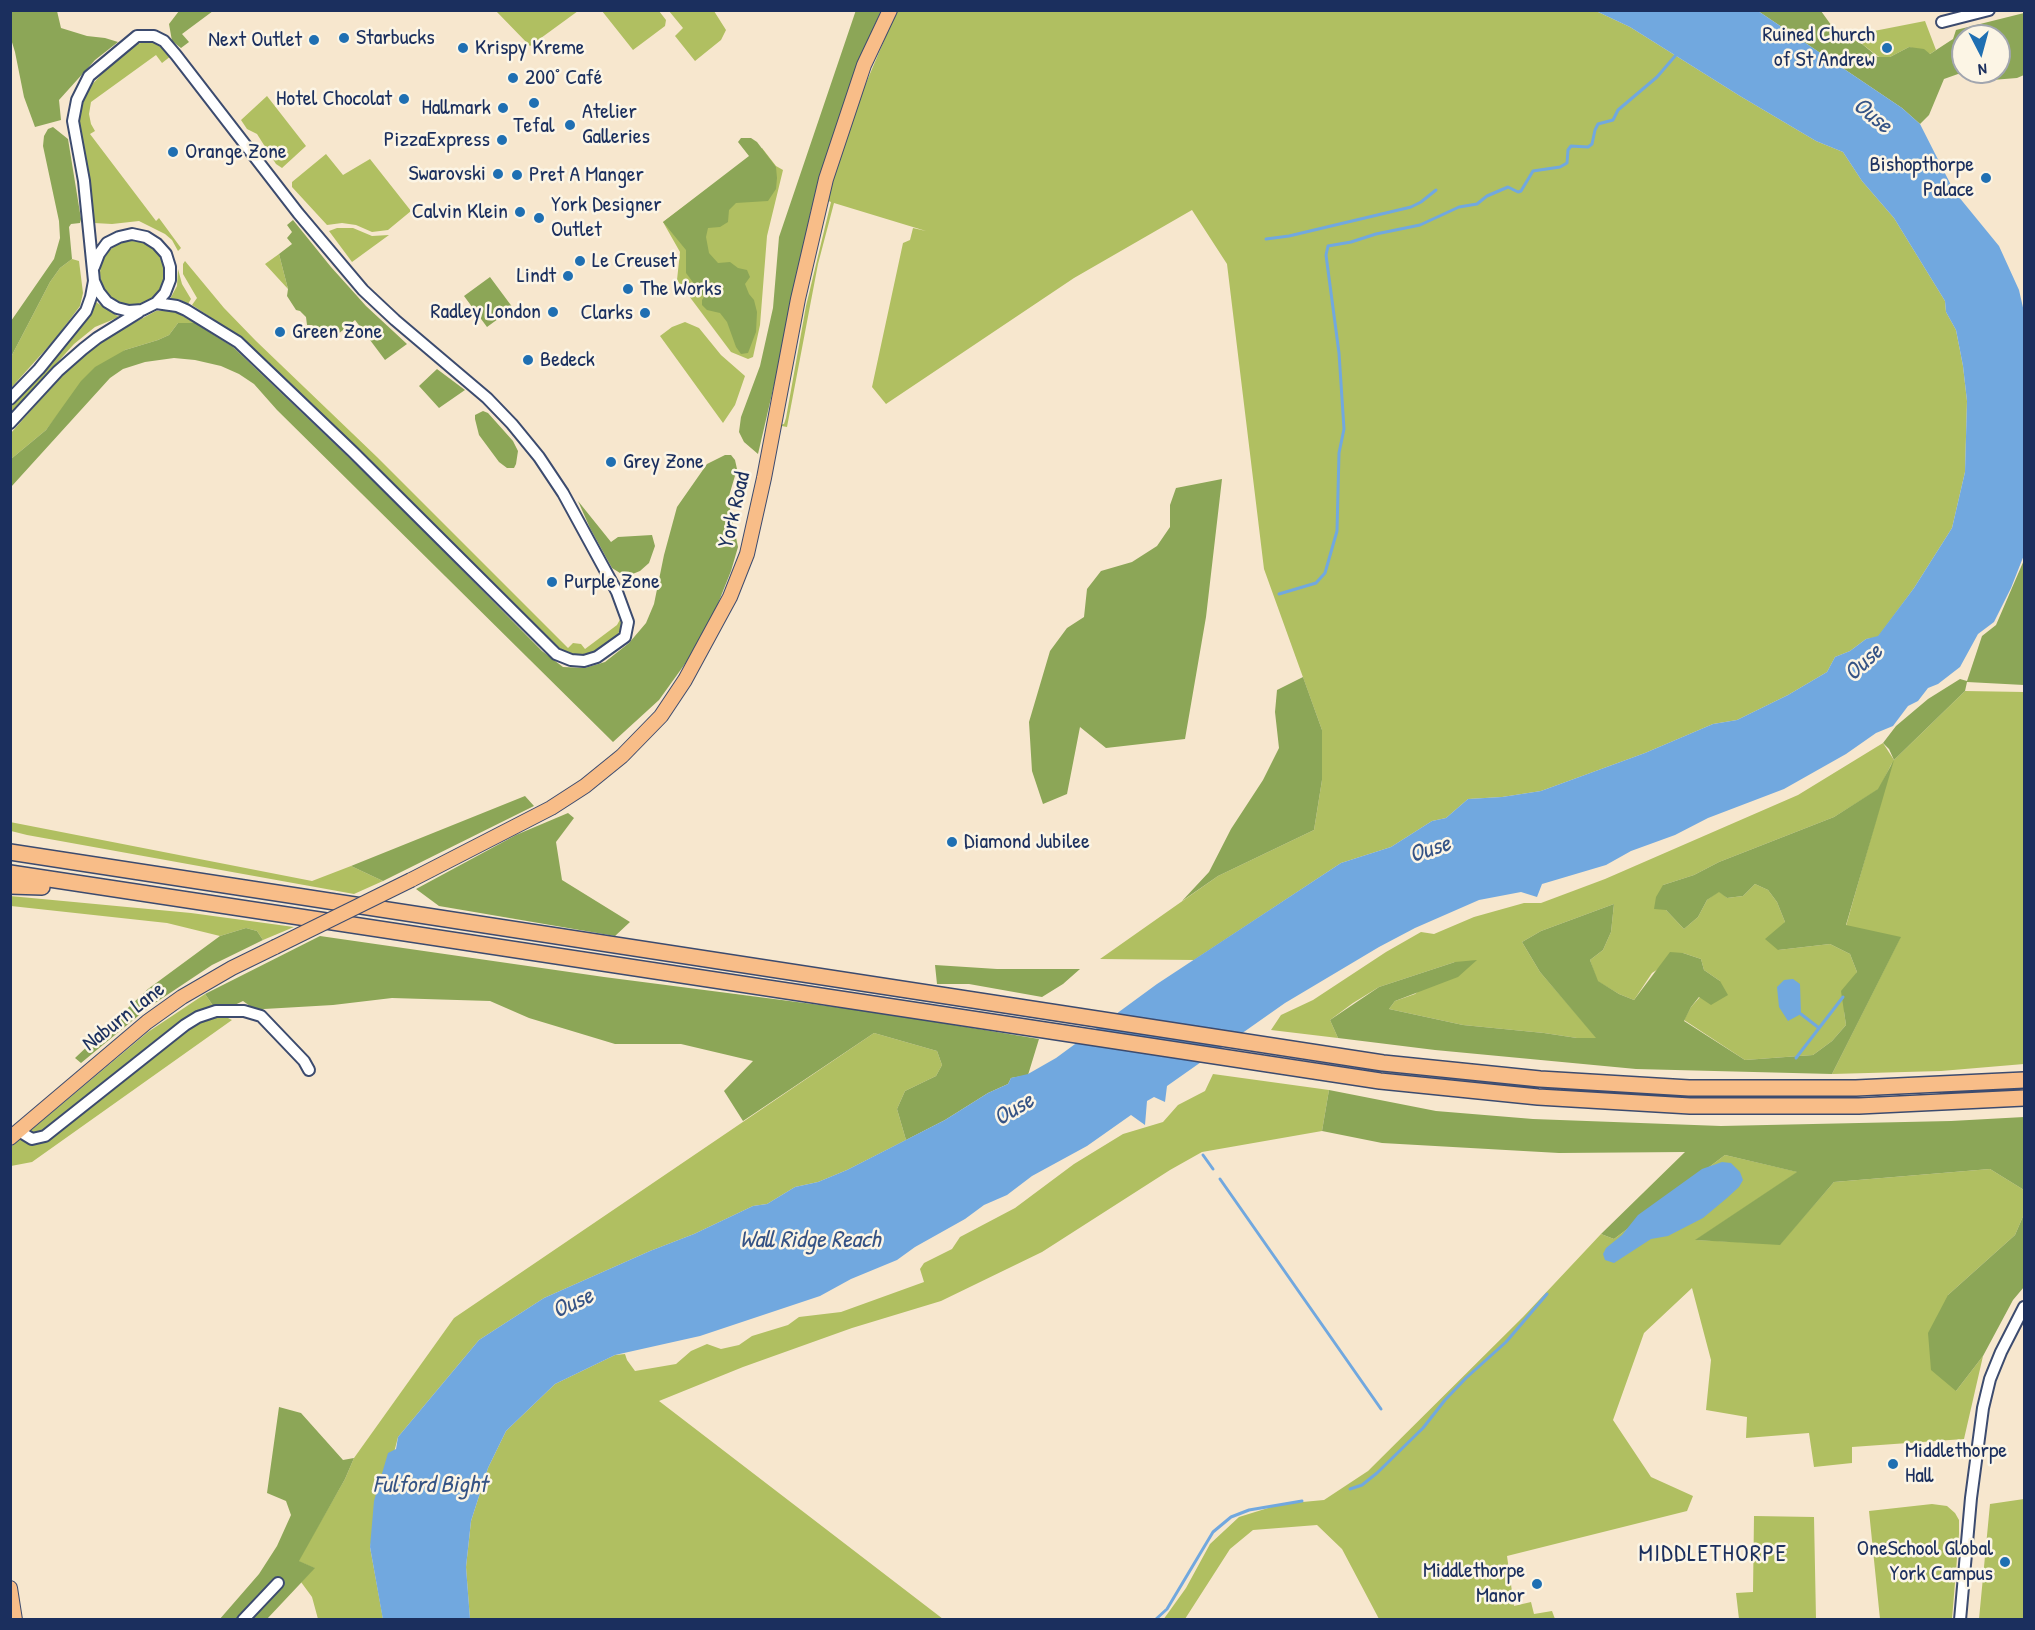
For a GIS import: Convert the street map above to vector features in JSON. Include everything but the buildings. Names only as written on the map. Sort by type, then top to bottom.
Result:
[{"type":"highway","points":[[10,841],[112,867]]},
{"type":"highway","points":[[10,852],[1383,1064],[1540,1079],[1689,1088],[1856,1088],[2025,1080]]},
{"type":"highway","points":[[10,873],[1380,1081],[1538,1097],[1690,1106],[1859,1106],[2025,1098]]},
{"type":"highway","points":[[10,886],[102,888]]},
{"type":"main road","name":"York Road","points":[[275,947],[551,808],[585,786],[622,756],[674,698],[730,597],[747,554],[767,466],[798,299],[826,179],[864,65],[891,10]]},
{"type":"main road","name":"Naburn Lane","points":[[15,1134],[147,1022],[192,992],[275,947]]},
{"type":"main road","points":[[10,1588],[15,1620]]},
{"type":"street","points":[[1942,22],[1989,10]]},
{"type":"street","points":[[10,399],[39,369],[86,311],[91,297],[94,267],[84,181],[73,121],[77,100],[89,76],[122,47],[137,36],[154,36],[165,41],[298,213],[363,290],[394,320],[487,398],[532,449],[559,487],[617,592],[628,622],[625,637],[597,657],[584,661],[572,660],[556,654],[353,452],[238,342],[186,310],[177,306],[156,303]]},
{"type":"street","points":[[10,423],[58,371],[83,349],[97,338],[156,303],[165,293],[170,280],[170,267],[166,254],[146,237],[132,234],[107,243],[94,267]]},
{"type":"street","points":[[94,281],[107,302],[129,311],[142,310]]},
{"type":"street","points":[[15,1134],[32,1139],[45,1136],[185,1025],[198,1017],[216,1011],[244,1011],[261,1016],[304,1060],[309,1070]]},
{"type":"street","points":[[1959,1620],[1983,1408],[1990,1379],[2001,1352],[2025,1307]]},
{"type":"street","points":[[243,1620],[278,1583]]},
{"type":"green space","points":[[856,10],[881,11],[862,53],[831,141],[811,210],[758,454],[744,442],[739,432],[741,417],[760,366],[773,308],[779,237]]},
{"type":"green space","points":[[897,10],[1596,11],[1630,27],[1816,141],[1843,152],[1862,181],[1894,218],[1945,301],[1946,312],[1956,330],[1963,366],[1967,401],[1965,472],[1952,528],[1914,588],[1878,637],[1866,639],[1850,651],[1835,657],[1827,672],[1788,695],[1737,720],[1713,724],[1645,753],[1541,791],[1468,799],[1446,818],[1432,821],[1391,847],[1341,863],[1194,960],[1100,959],[1218,876],[1314,830],[1322,780],[1322,730],[1264,569],[1227,264],[1192,210],[1074,278],[886,404],[872,387],[903,243],[910,240],[913,228],[926,231],[834,203],[818,264],[787,427],[776,425],[784,424],[786,418],[806,306],[831,202],[826,200],[847,128]]},
{"type":"green space","points":[[10,11],[57,11],[61,28],[118,42],[95,60],[59,100],[61,120],[35,127],[24,97],[11,39]]},
{"type":"green space","points":[[179,11],[213,11],[182,34],[189,42],[181,48],[172,41],[169,24]]},
{"type":"green space","points":[[496,11],[578,11],[530,46]]},
{"type":"green space","points":[[602,11],[659,11],[666,20],[665,26],[633,50]]},
{"type":"green space","points":[[669,11],[714,11],[726,30],[721,40],[695,61],[675,36],[683,28]]},
{"type":"green space","points":[[1758,11],[1821,11],[1834,29],[1862,44],[1878,57],[1890,57],[1909,47],[1924,49],[1930,54],[1951,40],[1951,76],[1944,79],[1929,115],[1920,124],[1902,108]]},
{"type":"green space","points":[[2024,13],[2024,75],[2011,78],[2011,24],[1980,24]]},
{"type":"green space","points":[[1925,21],[1936,50],[1930,54],[1909,47],[1890,57],[1879,57],[1862,44],[1874,31]]},
{"type":"green space","points":[[146,41],[161,45],[171,56],[162,63],[156,55],[91,102],[89,114],[95,131],[90,134],[156,221],[159,218],[181,248],[178,251],[172,240],[165,234],[139,221],[94,223],[79,119],[82,104],[88,89],[110,65],[138,44]]},
{"type":"green space","points":[[267,96],[306,146],[282,168],[276,164],[257,134],[247,129],[241,120]]},
{"type":"green space","points":[[53,127],[68,139],[81,219],[80,223],[71,224],[69,227],[72,259],[60,268],[50,282],[11,357],[11,321],[54,259],[60,238],[59,221],[43,146],[44,136],[48,129]]},
{"type":"green space","points":[[741,138],[751,138],[757,142],[776,167],[777,178],[776,189],[768,201],[736,203],[729,210],[728,222],[720,227],[708,228],[706,237],[709,253],[718,263],[730,262],[738,268],[747,270],[750,277],[745,284],[754,300],[757,312],[756,332],[748,353],[741,354],[727,322],[720,313],[707,310],[702,305],[704,297],[686,273],[686,250],[663,222],[749,156],[738,142]]},
{"type":"green space","points":[[762,148],[776,166],[783,170],[767,236],[760,325],[753,357],[748,359],[731,352],[677,280],[680,252],[663,222]]},
{"type":"green space","points":[[326,154],[343,175],[370,159],[411,211],[388,230],[372,232],[356,225],[342,223],[327,225],[292,187],[292,182]]},
{"type":"green space","points":[[293,220],[366,306],[407,344],[385,360],[355,320],[331,340],[312,325],[307,325],[306,317],[296,310],[287,296],[288,289],[279,254],[292,244],[287,238],[292,232],[287,225]]},
{"type":"green space","points":[[337,228],[353,228],[372,236],[389,235],[352,262],[329,231]]},
{"type":"green space","points":[[132,241],[150,247],[158,255],[164,273],[158,291],[150,299],[132,305],[114,299],[106,291],[100,273],[106,255],[114,247]]},
{"type":"green space","points":[[279,254],[288,289],[265,264]]},
{"type":"green space","points":[[72,259],[79,261],[83,293],[80,306],[56,338],[11,388],[11,357],[50,282],[60,268]]},
{"type":"green space","points":[[185,261],[224,308],[256,341],[377,457],[568,648],[573,643],[581,644],[585,649],[617,625],[623,614],[624,621],[618,634],[590,653],[578,655],[566,653],[554,646],[352,443],[237,335],[192,305],[197,298],[183,274]]},
{"type":"green space","points":[[178,269],[182,284],[191,299],[188,304],[179,299],[170,299],[177,286]]},
{"type":"green space","points":[[490,277],[513,308],[487,327],[464,296]]},
{"type":"green space","points":[[96,302],[119,317],[95,327],[74,344],[11,414],[11,407],[83,324]]},
{"type":"green space","points":[[172,310],[195,323],[178,323],[169,335],[125,350],[63,408],[46,430],[11,459],[11,433],[77,358],[100,341],[156,311]]},
{"type":"green space","points":[[685,322],[699,328],[721,355],[745,376],[735,405],[723,423],[660,336],[672,327]]},
{"type":"green space","points":[[178,323],[195,323],[233,347],[384,491],[542,651],[563,667],[585,668],[605,662],[629,643],[646,623],[654,604],[677,507],[707,464],[725,455],[731,455],[737,469],[729,504],[738,547],[731,571],[717,606],[687,661],[659,700],[613,742],[277,410],[254,384],[221,366],[174,358],[145,362],[123,369],[110,378],[11,487],[11,459],[46,430],[81,381],[95,367],[125,350],[169,335]]},
{"type":"green space","points":[[437,369],[465,390],[439,408],[419,386]]},
{"type":"green space","points":[[483,411],[488,413],[513,441],[518,451],[514,468],[507,468],[499,462],[479,435],[475,415]]},
{"type":"green space","points":[[1222,479],[1206,617],[1185,739],[1106,748],[1080,727],[1067,794],[1043,804],[1032,771],[1029,722],[1050,651],[1067,628],[1084,617],[1087,589],[1101,571],[1132,562],[1157,546],[1170,527],[1170,505],[1176,488]]},
{"type":"green space","points":[[578,501],[611,542],[618,537],[652,535],[655,546],[649,563],[640,571],[630,575],[612,568]]},
{"type":"green space","points":[[2024,560],[2024,685],[1967,682],[1965,691],[1894,760],[1883,743],[1896,726],[1928,699],[1960,679],[1967,681],[1982,636],[1996,625]]},
{"type":"green space","points":[[1303,677],[1322,730],[1322,780],[1314,830],[1218,876],[1182,901],[1209,872],[1231,829],[1263,780],[1279,748],[1275,712],[1277,690]]},
{"type":"green space","points":[[1965,691],[2024,692],[2024,1064],[1941,1071],[1832,1074],[1900,938],[1846,926],[1892,763],[1879,789],[1834,817],[1719,862],[1694,875],[1663,885],[1666,910],[1684,929],[1698,917],[1707,900],[1719,891],[1727,898],[1743,896],[1755,884],[1768,890],[1777,902],[1785,922],[1778,950],[1830,944],[1850,954],[1857,972],[1844,1011],[1846,1025],[1832,1041],[1813,1055],[1745,1060],[1684,1020],[1700,997],[1720,981],[1704,970],[1701,959],[1683,953],[1652,973],[1634,1000],[1597,981],[1590,960],[1603,950],[1611,932],[1614,904],[1541,931],[1522,942],[1540,972],[1597,1038],[1577,1038],[1463,1025],[1389,1009],[1395,1001],[1415,994],[1455,962],[1379,987],[1353,1003],[1330,1020],[1338,1038],[1271,1030],[1281,1015],[1313,1000],[1421,932],[1434,934],[1474,917],[1524,903],[1541,903],[1605,879],[1798,795],[1883,743],[1894,760]]},
{"type":"green space","points":[[1894,760],[1846,925],[1901,937],[1832,1074],[1636,1069],[1435,1050],[1338,1038],[1330,1020],[1379,987],[1455,962],[1477,960],[1458,977],[1395,1001],[1389,1009],[1463,1025],[1577,1038],[1596,1038],[1540,972],[1522,942],[1541,931],[1614,904],[1611,932],[1603,950],[1590,960],[1598,981],[1634,1000],[1670,952],[1683,953],[1701,959],[1704,970],[1720,981],[1728,995],[1711,1005],[1699,997],[1684,1021],[1745,1060],[1813,1055],[1832,1041],[1846,1025],[1841,991],[1857,972],[1850,954],[1830,944],[1778,950],[1765,939],[1785,922],[1777,902],[1768,890],[1755,884],[1743,896],[1727,898],[1719,892],[1707,900],[1698,917],[1684,929],[1666,910],[1654,909],[1656,897],[1663,885],[1694,875],[1719,862],[1834,817],[1878,789]]},
{"type":"green space","points":[[525,796],[534,806],[383,881],[351,866]]},
{"type":"green space","points":[[568,813],[574,818],[556,842],[562,880],[630,922],[615,936],[439,906],[416,889],[516,835]]},
{"type":"green space","points":[[10,822],[312,881],[351,866],[383,881],[354,894],[27,835],[11,831]]},
{"type":"green space","points":[[10,896],[191,913],[294,927],[263,940],[257,931],[246,928],[220,936],[167,923],[11,906]]},
{"type":"green space","points":[[246,928],[257,931],[263,940],[212,965],[149,1007],[81,1063],[75,1058],[148,989],[220,936]]},
{"type":"green space","points":[[320,936],[604,977],[882,1013],[1039,1039],[1028,1075],[1011,1078],[1008,1084],[906,1140],[897,1109],[905,1091],[936,1076],[942,1065],[937,1051],[874,1033],[743,1121],[724,1091],[753,1061],[681,1044],[615,1044],[529,1018],[490,1001],[392,998],[257,1011],[243,1001],[218,1013],[205,994]]},
{"type":"green space","points":[[935,965],[997,969],[1080,969],[1063,984],[1042,997],[969,984],[937,984]]},
{"type":"green space","points":[[205,994],[218,1013],[232,1020],[32,1162],[11,1166],[11,1147],[148,1032]]},
{"type":"green space","points":[[874,1033],[937,1051],[942,1065],[936,1076],[905,1091],[897,1109],[906,1140],[847,1170],[818,1182],[795,1187],[767,1204],[753,1206],[694,1234],[544,1298],[479,1340],[398,1437],[370,1547],[383,1619],[318,1619],[312,1597],[301,1582],[314,1568],[298,1561],[345,1479],[354,1458],[454,1318]]},
{"type":"green space","points":[[1213,1074],[1329,1090],[1322,1131],[1202,1152],[1042,1252],[941,1301],[852,1328],[743,1367],[659,1401],[943,1619],[470,1620],[466,1567],[471,1521],[488,1468],[506,1431],[555,1384],[615,1355],[625,1354],[635,1371],[676,1364],[691,1351],[707,1344],[721,1349],[739,1345],[752,1336],[788,1325],[799,1317],[841,1312],[924,1282],[920,1269],[924,1263],[952,1249],[960,1237],[1015,1208],[1074,1164],[1123,1134],[1163,1122],[1178,1105],[1205,1091]]},
{"type":"green space","points":[[1329,1090],[1436,1111],[1533,1119],[1721,1126],[1951,1121],[2024,1117],[2024,1190],[1990,1169],[1834,1182],[1780,1245],[1695,1240],[1797,1172],[1725,1155],[1614,1239],[1601,1234],[1685,1152],[1559,1153],[1382,1143],[1322,1131]]},
{"type":"green space","points":[[1725,1155],[1798,1172],[1696,1240],[1780,1244],[1834,1182],[1990,1169],[2024,1190],[2024,1214],[2015,1235],[1948,1295],[1956,1391],[1983,1356],[1964,1439],[1852,1447],[1852,1463],[1814,1467],[1809,1433],[1746,1438],[1747,1417],[1706,1410],[1711,1360],[1692,1288],[1644,1333],[1613,1420],[1651,1477],[1693,1496],[1687,1511],[1507,1556],[1514,1606],[1531,1602],[1534,1614],[1552,1611],[1555,1619],[1379,1619],[1342,1549],[1317,1525],[1253,1530],[1230,1549],[1185,1619],[1163,1620],[1186,1588],[1210,1544],[1239,1517],[1281,1504],[1324,1500],[1368,1471],[1523,1317],[1601,1234],[1614,1239]]},
{"type":"green space","points":[[2024,1214],[2024,1287],[2013,1300],[1983,1356],[1956,1391],[1931,1370],[1928,1333],[1948,1295],[2015,1235]]},
{"type":"green space","points":[[279,1407],[301,1413],[343,1460],[354,1458],[345,1479],[299,1561],[315,1568],[267,1619],[219,1620],[259,1574],[277,1546],[291,1515],[286,1501],[267,1493]]},
{"type":"green space","name":"OneSchool Global York Campus","points":[[2024,1499],[2024,1619],[1979,1619],[1990,1504]]},
{"type":"green space","points":[[1932,1504],[1947,1506],[1959,1520],[1952,1619],[1880,1619],[1869,1511]]},
{"type":"green space","points":[[1754,1516],[1814,1517],[1816,1619],[1739,1619],[1736,1593],[1753,1592]]},
{"type":"water","points":[[1596,11],[1758,11],[1902,108],[1920,124],[1954,191],[1999,246],[2019,290],[2024,312],[2024,555],[1994,622],[1978,634],[1960,667],[1938,684],[1928,688],[1918,701],[1908,706],[1893,726],[1876,733],[1846,754],[1784,789],[1708,818],[1675,835],[1631,851],[1606,865],[1542,884],[1537,897],[1521,892],[1479,900],[1415,928],[1379,947],[1285,1003],[1167,1086],[1165,1102],[1154,1097],[1147,1101],[1145,1125],[1131,1115],[1087,1146],[1032,1176],[1007,1195],[984,1205],[897,1260],[851,1279],[820,1296],[700,1336],[615,1355],[555,1384],[506,1431],[488,1468],[471,1521],[466,1567],[470,1619],[383,1620],[370,1547],[374,1501],[388,1453],[396,1449],[398,1437],[479,1340],[544,1298],[694,1234],[753,1206],[767,1204],[795,1187],[818,1182],[847,1170],[945,1120],[988,1093],[1008,1084],[1011,1078],[1028,1074],[1056,1058],[1157,984],[1341,863],[1391,847],[1432,821],[1446,818],[1468,799],[1541,791],[1645,753],[1713,724],[1737,720],[1788,695],[1827,672],[1835,657],[1850,651],[1866,639],[1878,636],[1914,588],[1952,528],[1965,472],[1967,401],[1963,366],[1956,330],[1946,312],[1945,301],[1894,218],[1862,181],[1843,152],[1816,141],[1630,27]]},
{"type":"water","points":[[1793,979],[1800,984],[1801,1014],[1788,1021],[1779,1007],[1777,987],[1784,980]]},
{"type":"water","points":[[1722,1162],[1731,1163],[1740,1172],[1743,1180],[1727,1198],[1703,1218],[1668,1236],[1651,1239],[1614,1263],[1605,1260],[1603,1254],[1606,1248],[1622,1235],[1638,1215],[1702,1169]]},
{"type":"waterway","points":[[1279,594],[1316,583],[1325,573],[1337,531],[1339,453],[1344,429],[1339,353],[1326,255],[1328,246],[1420,225],[1459,207],[1477,204],[1487,196],[1508,187],[1518,192],[1521,191],[1533,171],[1560,167],[1567,163],[1568,150],[1571,146],[1588,147],[1592,144],[1598,124],[1613,120],[1618,110],[1657,77],[1676,55]]},
{"type":"waterway","points":[[1266,239],[1289,236],[1411,207],[1436,190]]},
{"type":"waterway","points":[[1796,1058],[1843,997]]},
{"type":"waterway","points":[[1801,1014],[1819,1028]]},
{"type":"waterway","points":[[1203,1155],[1213,1169]]},
{"type":"waterway","points":[[1220,1179],[1381,1409]]},
{"type":"waterway","points":[[1350,1489],[1362,1485],[1377,1473],[1423,1428],[1445,1400],[1506,1342],[1547,1294]]},
{"type":"waterway","points":[[1155,1620],[1167,1609],[1213,1532],[1231,1517],[1249,1510],[1302,1501]]},
{"type":"place","name":"Starbucks","points":[[344,38]]},
{"type":"place","name":"Next Outlet","points":[[314,40]]},
{"type":"place","name":"Krispy Kreme","points":[[463,48]]},
{"type":"place","name":"Ruined Church of St Andrew","points":[[1887,48]]},
{"type":"place","name":"200° Café","points":[[513,78]]},
{"type":"place","name":"Hotel Chocolat","points":[[404,99]]},
{"type":"place","name":"Tefal","points":[[534,103]]},
{"type":"place","name":"Hallmark","points":[[503,108]]},
{"type":"place","name":"Atelier Galleries","points":[[570,125]]},
{"type":"place","name":"PizzaExpress","points":[[502,140]]},
{"type":"place","name":"Orange Zone","points":[[173,152]]},
{"type":"place","name":"Swarovski","points":[[498,174]]},
{"type":"place","name":"Pret A Manger","points":[[517,175]]},
{"type":"place","name":"Bishopthorpe Palace","points":[[1986,178]]},
{"type":"place","name":"Calvin Klein","points":[[520,212]]},
{"type":"place","name":"York Designer Outlet","points":[[539,218]]},
{"type":"place","name":"Le Creuset","points":[[580,261]]},
{"type":"place","name":"Lindt","points":[[568,276]]},
{"type":"place","name":"The Works","points":[[628,289]]},
{"type":"place","name":"Radley London","points":[[553,312]]},
{"type":"place","name":"Clarks","points":[[645,313]]},
{"type":"place","name":"Green Zone","points":[[280,332]]},
{"type":"place","name":"Bedeck","points":[[528,360]]},
{"type":"place","name":"Grey Zone","points":[[611,462]]},
{"type":"place","name":"Purple Zone","points":[[552,582]]},
{"type":"place","name":"Diamond Jubilee","points":[[952,842]]},
{"type":"place","name":"Middlethorpe Hall","points":[[1893,1464]]},
{"type":"place","name":"OneSchool Global York Campus","points":[[2005,1562]]},
{"type":"place","name":"Middlethorpe Manor","points":[[1537,1584]]},
{"type":"district","name":"MIDDLETHORPE","points":[[1713,1555]]},
{"type":"water label","name":"Ouse","points":[[1872,116]]},
{"type":"water label","name":"Ouse","points":[[1864,663]]},
{"type":"water label","name":"Ouse","points":[[1430,850]]},
{"type":"water label","name":"Ouse","points":[[1014,1110]]},
{"type":"water label","name":"Wall Ridge Reach","points":[[810,1241]]},
{"type":"water label","name":"Ouse","points":[[573,1304]]},
{"type":"water label","name":"Fulford Bight","points":[[430,1486]]}]
